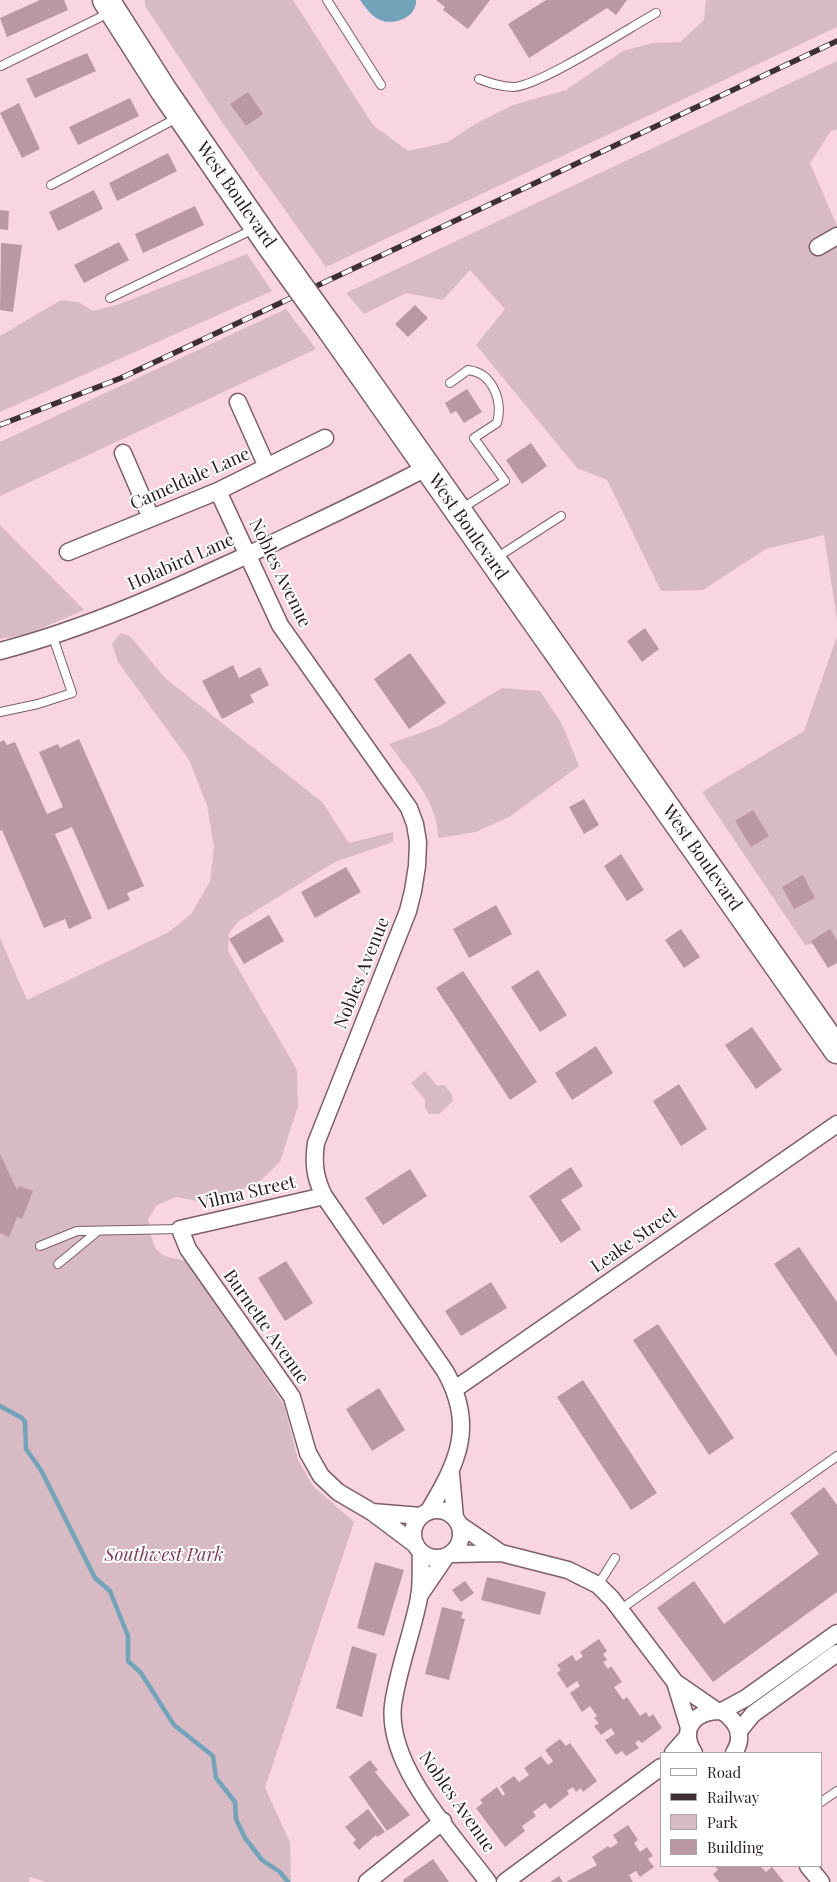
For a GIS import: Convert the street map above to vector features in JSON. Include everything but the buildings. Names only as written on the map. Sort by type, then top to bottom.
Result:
[{"type":"main road","name":"West Boulevard","points":[[109,5],[181,116],[264,236],[837,1050]]},
{"type":"street","points":[[818,247],[837,236]]},
{"type":"street","points":[[238,402],[266,467]]},
{"type":"street","name":"Cameldale Lane","points":[[68,552],[218,491],[325,438]]},
{"type":"street","points":[[123,453],[150,518]]},
{"type":"street","name":"Holabird Lane","points":[[0,651],[53,637],[96,622],[248,554],[426,468]]},
{"type":"street","name":"Nobles Avenue","points":[[218,491],[286,635],[408,808],[415,824],[418,842],[417,866],[408,911],[316,1143],[314,1158],[315,1175],[324,1196],[455,1388],[462,1415],[462,1428],[450,1474],[425,1514]]},
{"type":"street","name":"Leake Street","points":[[455,1388],[837,1124]]},
{"type":"street","name":"Vilma Street","points":[[180,1229],[324,1196]]},
{"type":"street","name":"Burnette Avenue","points":[[180,1229],[188,1249],[292,1397],[308,1453],[321,1476],[338,1492],[372,1512],[418,1549]]},
{"type":"street","name":"Nobles Avenue","points":[[450,1474],[458,1522]]},
{"type":"street","points":[[501,1553],[443,1511],[425,1514],[414,1529],[418,1549],[436,1559],[448,1556],[501,1553],[568,1570],[598,1585],[621,1609],[675,1682],[719,1711],[732,1717],[738,1746]]},
{"type":"street","name":"Burnette Avenue","points":[[372,1512],[425,1514]]},
{"type":"street","points":[[448,1556],[461,1540],[458,1522]]},
{"type":"street","name":"Nobles Avenue","points":[[418,1549],[420,1596],[393,1705],[394,1726],[403,1762],[488,1882]]},
{"type":"street","name":"Nobles Avenue","points":[[420,1596],[448,1556]]},
{"type":"street","points":[[674,1752],[701,1714],[719,1711],[746,1698],[837,1633]]},
{"type":"street","points":[[738,1746],[753,1714],[837,1653]]},
{"type":"street","points":[[675,1682],[689,1732],[689,1745],[693,1752]]},
{"type":"street","points":[[505,1882],[659,1770]]},
{"type":"street","points":[[367,1882],[443,1821]]},
{"type":"street","points":[[809,1867],[820,1882]]},
{"type":"lane","points":[[326,0],[381,85]]},
{"type":"lane","points":[[1,66],[109,5]]},
{"type":"lane","points":[[479,79],[494,85],[515,87],[547,74],[656,13]]},
{"type":"lane","points":[[51,185],[181,116]]},
{"type":"lane","points":[[110,298],[264,236]]},
{"type":"lane","points":[[450,383],[468,370],[476,371],[488,380],[498,396],[500,411],[497,424],[474,438],[505,481],[457,512]]},
{"type":"lane","points":[[492,561],[560,516]]},
{"type":"lane","points":[[0,712],[38,704],[72,693],[53,637]]},
{"type":"lane","points":[[40,1246],[77,1231],[180,1229]]},
{"type":"lane","points":[[58,1264],[98,1231]]},
{"type":"lane","points":[[621,1609],[837,1456]]},
{"type":"lane","points":[[598,1585],[615,1558]]},
{"type":"lane","points":[[822,1801],[837,1791]]},
{"type":"green space","points":[[145,0],[293,0],[373,125],[408,151],[448,142],[475,124],[513,105],[566,90],[623,51],[653,43],[680,42],[704,20],[706,0],[837,0],[837,27],[326,267],[226,128],[145,6]]},
{"type":"green space","points":[[837,61],[837,129],[831,131],[810,163],[837,226],[837,620],[824,535],[766,549],[703,590],[661,591],[607,480],[577,468],[476,345],[505,309],[470,270],[443,300],[406,293],[364,314],[346,293]]},
{"type":"green space","points":[[247,254],[272,291],[0,412],[0,336],[61,300],[78,302],[93,311],[120,304]]},
{"type":"green space","points":[[286,309],[316,349],[0,496],[0,442]]},
{"type":"green space","points":[[0,525],[84,610],[28,634],[0,639]]},
{"type":"green space","name":"Southwest Park","points":[[121,633],[130,636],[165,678],[322,802],[349,843],[393,832],[393,842],[335,862],[239,921],[229,933],[228,951],[297,1070],[298,1106],[280,1162],[256,1185],[197,1201],[176,1197],[157,1205],[148,1219],[154,1245],[162,1254],[168,1257],[188,1261],[284,1405],[298,1460],[313,1486],[354,1522],[265,1788],[290,1842],[291,1882],[46,1882],[30,1877],[29,1882],[0,1882],[0,938],[27,1000],[169,932],[192,913],[210,881],[214,847],[207,805],[189,760],[118,662],[112,643]]},
{"type":"green space","points":[[837,636],[837,940],[805,945],[702,792],[804,731]]},
{"type":"green space","points":[[502,688],[540,691],[562,724],[579,766],[509,817],[476,832],[438,838],[437,824],[428,799],[389,744],[439,726]]},
{"type":"green space","points":[[425,1071],[437,1086],[444,1085],[451,1093],[453,1101],[439,1114],[429,1114],[425,1108],[425,1100],[411,1083]]},
{"type":"water","points":[[360,0],[416,0],[413,11],[404,19],[386,22],[377,19]]},
{"type":"waterway","points":[[0,1406],[22,1418],[25,1422],[26,1449],[41,1470],[95,1578],[110,1591],[128,1636],[128,1661],[141,1673],[174,1725],[213,1756],[216,1778],[235,1802],[236,1819],[245,1838],[262,1860],[280,1872],[288,1882]]},
{"type":"railway","points":[[0,425],[121,378],[837,41]]}]
